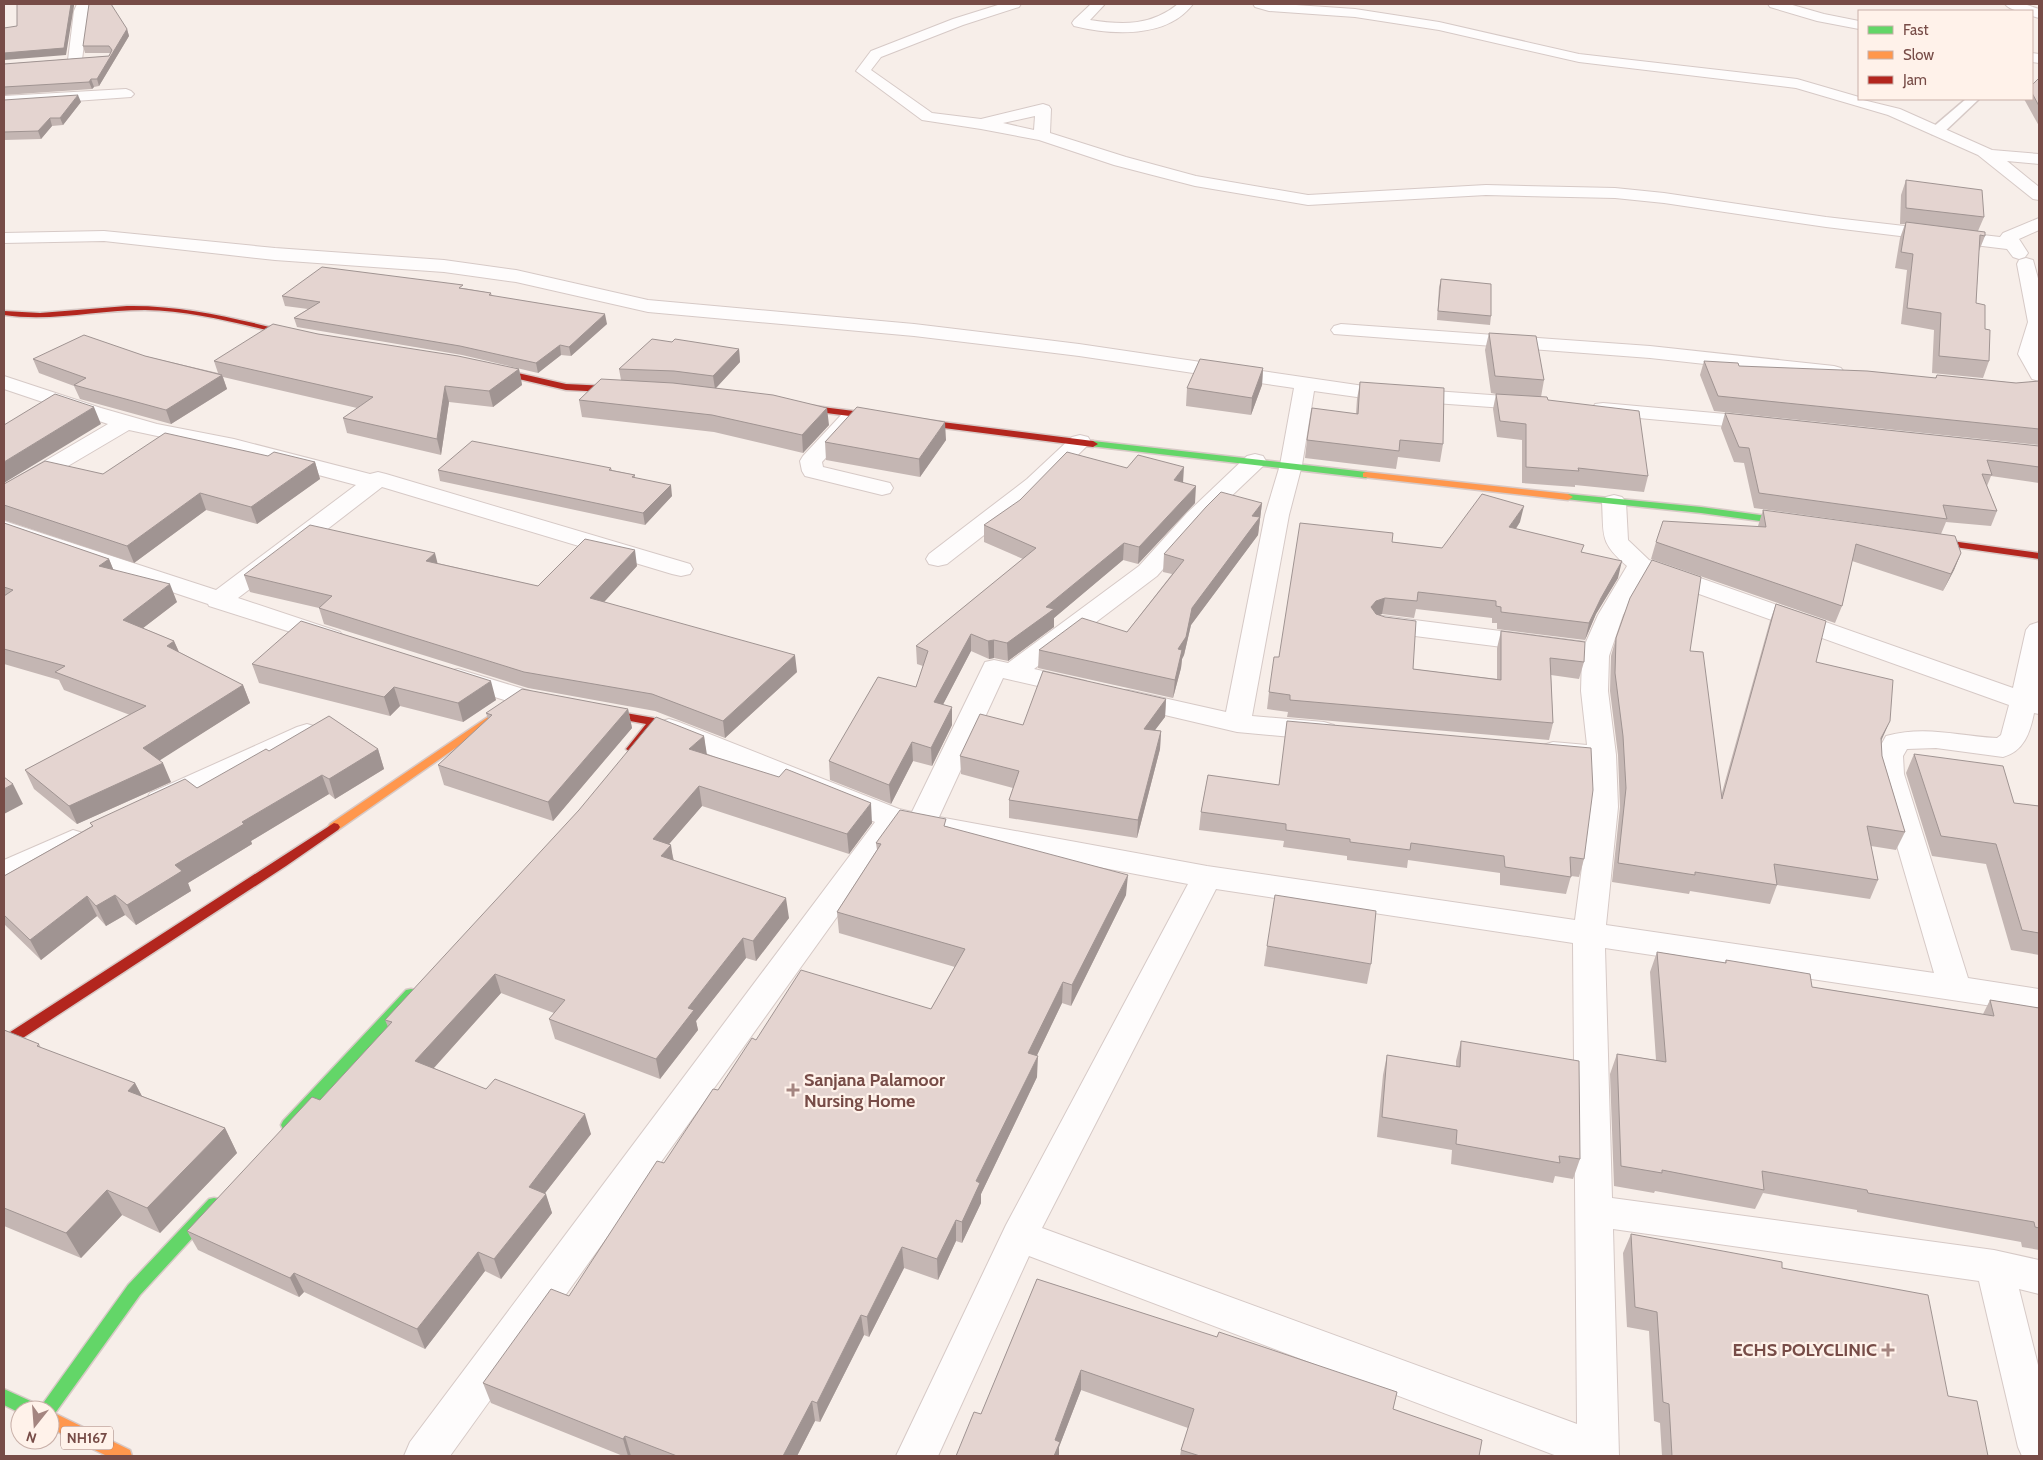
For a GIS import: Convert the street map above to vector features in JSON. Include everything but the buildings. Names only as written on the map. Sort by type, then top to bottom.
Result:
[{"type":"main road","points":[[4,312],[38,318],[125,308],[148,308],[201,314],[313,339]]},
{"type":"main road","points":[[470,365],[566,387],[639,390]]},
{"type":"main road","points":[[775,405],[1080,442],[1614,502],[1701,510],[1807,525]]},
{"type":"main road","points":[[1914,539],[2039,556]]},
{"type":"main road","points":[[4,1043],[282,863],[526,698]]},
{"type":"main road","points":[[578,708],[654,722],[623,760]]},
{"type":"main road","points":[[282,1131],[417,987]]},
{"type":"main road","points":[[54,1400],[134,1290],[222,1196]]},
{"type":"main road","name":"NH167","points":[[60,1424],[124,1456]]},
{"type":"street","points":[[75,60],[81,11],[84,4]]},
{"type":"street","points":[[1014,4],[958,22],[876,54],[864,71],[928,117],[981,124],[1042,136],[1120,161],[1195,180],[1308,200],[1486,190],[1615,193],[1664,198],[1826,222],[2012,244]]},
{"type":"street","points":[[1098,4],[1079,23],[1123,29],[1156,24],[1186,4]]},
{"type":"street","points":[[1260,4],[1269,7],[1355,13],[1439,26],[1579,58],[1797,84],[1894,112],[1937,131],[1987,155],[2039,195]]},
{"type":"street","points":[[1396,4],[1395,7],[1439,26]]},
{"type":"street","points":[[1775,4],[1822,18],[1858,25]]},
{"type":"street","points":[[2012,4],[2028,10]]},
{"type":"street","points":[[57,62],[90,59]]},
{"type":"street","points":[[4,101],[126,94]]},
{"type":"street","points":[[981,124],[1044,110],[1042,136]]},
{"type":"street","points":[[1987,155],[2039,159]]},
{"type":"street","points":[[2035,383],[2028,354],[2039,322],[2033,265],[2012,244],[2009,237],[2039,223]]},
{"type":"street","points":[[4,238],[104,236],[275,254],[444,266],[516,276],[648,306],[934,333],[1080,350],[1364,392],[1551,405]]},
{"type":"street","points":[[1340,330],[1650,352],[1854,374]]},
{"type":"street","points":[[4,382],[126,422],[234,446],[373,482]]},
{"type":"street","points":[[1237,723],[1277,515],[1291,465],[1305,384]]},
{"type":"street","points":[[1580,407],[1775,425]]},
{"type":"street","points":[[854,414],[811,461],[811,467],[813,471],[882,488]]},
{"type":"street","points":[[4,494],[126,422]]},
{"type":"street","points":[[938,560],[1035,484],[1080,442]]},
{"type":"street","points":[[1013,672],[1148,571],[1195,518],[1255,461]]},
{"type":"street","points":[[218,601],[378,478],[682,569]]},
{"type":"street","points":[[1614,502],[1616,541],[1640,565],[2032,704]]},
{"type":"street","points":[[4,528],[218,601],[351,643]]},
{"type":"street","points":[[1019,1236],[1598,1454],[1589,934],[1604,807],[1602,755],[1594,670],[1597,651],[1611,614],[1640,565]]},
{"type":"street","points":[[1383,624],[1597,651]]},
{"type":"street","points":[[1955,989],[1890,774],[1889,756],[1896,742],[1912,737],[1986,748],[2003,748],[2013,739],[2019,722],[2032,704],[2039,630]]},
{"type":"street","points":[[425,1456],[907,821],[994,668],[1237,723],[1346,732]]},
{"type":"street","points":[[436,670],[526,698]]},
{"type":"street","points":[[138,810],[334,720]]},
{"type":"street","points":[[654,722],[907,821],[1207,877],[2039,1001]]},
{"type":"street","points":[[1533,749],[1602,755]]},
{"type":"street","points":[[4,872],[93,831]]},
{"type":"street","points":[[917,1456],[1019,1236],[1207,877]]},
{"type":"street","points":[[1594,1211],[1994,1267],[2039,1277]]},
{"type":"street","points":[[1994,1267],[2039,1447]]},
{"type":"lane","points":[[1937,131],[1972,100]]},
{"type":"traffic: fast","points":[[1093,444],[1366,475]]},
{"type":"traffic: fast","points":[[1568,497],[1701,510],[1797,523]]},
{"type":"traffic: fast","points":[[288,1125],[411,994]]},
{"type":"traffic: fast","points":[[54,1400],[134,1290],[214,1204]]},
{"type":"traffic: fast","points":[[4,1397],[10,1400]]},
{"type":"traffic: slow","points":[[1366,475],[1568,497]]},
{"type":"traffic: slow","points":[[334,827],[513,703]]},
{"type":"traffic: slow","points":[[60,1424],[124,1456]]},
{"type":"traffic: jam","points":[[4,313],[40,316],[127,308],[165,309],[224,318],[303,337]]},
{"type":"traffic: jam","points":[[483,368],[566,387],[628,390]]},
{"type":"traffic: jam","points":[[790,406],[1093,444]]},
{"type":"traffic: jam","points":[[1922,540],[2039,556]]},
{"type":"traffic: jam","points":[[592,711],[654,722],[632,749]]},
{"type":"traffic: jam","points":[[4,1043],[282,863],[334,827]]},
{"type":"place","name":"Sanjana Palamoor Nursing Home","points":[[793,1090]]},
{"type":"place","name":"ECHS POLYCLINIC","points":[[1888,1350]]}]
